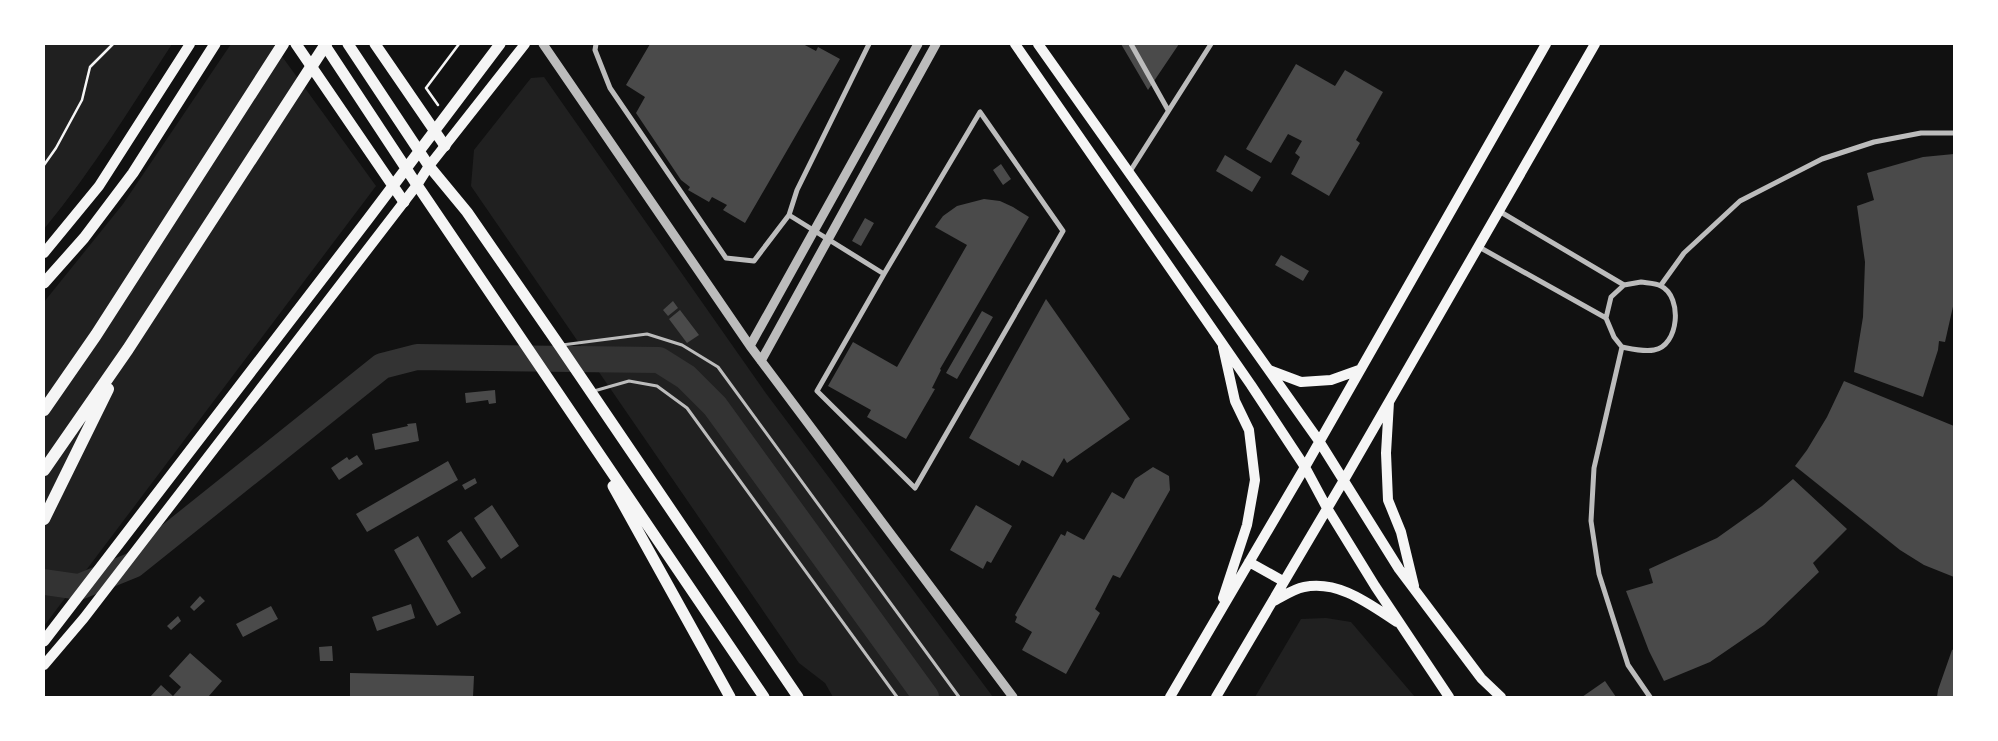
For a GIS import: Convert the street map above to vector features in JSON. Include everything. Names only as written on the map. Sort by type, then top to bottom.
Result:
[{"type":"highway","points":[[44,283],[84,238],[133,172],[215,44]]},
{"type":"highway","points":[[44,410],[96,335],[282,44]]},
{"type":"highway","points":[[296,44],[404,202]]},
{"type":"highway","points":[[44,470],[128,349],[325,44],[417,185],[764,697]]},
{"type":"highway","points":[[348,44],[429,166],[467,212],[559,345],[798,697]]},
{"type":"highway","points":[[375,44],[445,146]]},
{"type":"highway","points":[[44,641],[500,44]]},
{"type":"highway","points":[[44,519],[128,349]]},
{"type":"highway","points":[[576,418],[730,697]]},
{"type":"main road","points":[[44,253],[99,186],[190,44]]},
{"type":"main road","points":[[44,664],[84,618],[417,185],[429,166],[525,44]]},
{"type":"main road","points":[[1015,44],[1305,467],[1327,508],[1400,624],[1449,697]]},
{"type":"main road","points":[[1038,44],[1319,441],[1399,570],[1481,678],[1501,697]]},
{"type":"main road","points":[[1170,697],[1305,467],[1546,44]]},
{"type":"main road","points":[[1216,697],[1344,480],[1595,44]]},
{"type":"main road","points":[[1217,616],[1247,525],[1255,480],[1250,430],[1235,401],[1221,342]]},
{"type":"main road","points":[[1268,370],[1301,382],[1332,380],[1359,370]]},
{"type":"main road","points":[[1389,400],[1386,453],[1388,500],[1401,532],[1414,590]]},
{"type":"main road","points":[[1249,562],[1284,582]]},
{"type":"main road","points":[[1271,603],[1303,587],[1330,586],[1358,597],[1400,624]]},
{"type":"street","points":[[542,44],[750,346],[1012,697]]},
{"type":"street","points":[[596,44],[594,50],[610,88],[726,258],[754,261],[789,215],[797,190],[868,44]]},
{"type":"street","points":[[750,346],[918,44]]},
{"type":"street","points":[[761,361],[936,44]]},
{"type":"street","points":[[1131,44],[1168,110]]},
{"type":"street","points":[[1128,173],[1211,44]]},
{"type":"street","points":[[980,112],[1063,231],[915,488],[817,391],[884,274],[980,112]]},
{"type":"street","points":[[1661,285],[1684,253],[1740,201],[1822,159],[1874,142],[1921,133],[1954,133]]},
{"type":"street","points":[[1499,211],[1624,285]]},
{"type":"street","points":[[789,215],[813,232],[828,239],[884,274]]},
{"type":"street","points":[[1478,246],[1606,318]]},
{"type":"street","points":[[1642,282],[1661,285],[1670,295],[1676,311],[1674,328],[1666,344],[1654,350],[1622,347],[1614,337],[1606,318],[1611,297],[1624,285],[1642,282]]},
{"type":"street","points":[[1622,347],[1594,468],[1591,521],[1599,574],[1628,665],[1650,697]]},
{"type":"lane","points":[[559,345],[647,334],[682,345],[718,367],[959,697]]},
{"type":"lane","points":[[591,392],[629,381],[657,386],[687,408],[897,697]]},
{"type":"path","points":[[44,165],[56,148],[82,100],[90,67],[113,44]]},
{"type":"path","points":[[441,110],[426,88],[459,44]]},
{"type":"shaded area","points":[[44,44],[172,44],[95,162],[44,229]]},
{"type":"shaded area","points":[[231,44],[273,44],[376,186],[44,626],[44,302],[123,204]]},
{"type":"shaded area","points":[[544,77],[765,392],[993,697],[833,697],[825,683],[799,663],[471,186],[474,150],[531,78]]},
{"type":"shaded area","points":[[1326,618],[1351,622],[1415,697],[1255,697],[1301,619]]},
{"type":"building","points":[[650,44],[803,44],[816,51],[818,47],[840,59],[745,223],[723,210],[727,205],[712,197],[709,202],[688,190],[690,187],[681,180],[636,113],[645,97],[626,85]]},
{"type":"building","points":[[1121,44],[1179,44],[1148,90]]},
{"type":"building","points":[[1296,64],[1335,86],[1345,70],[1383,92],[1356,140],[1360,143],[1329,196],[1291,174],[1300,157],[1295,153],[1302,141],[1288,134],[1271,163],[1246,149]]},
{"type":"building","points":[[1954,154],[1954,302],[1945,342],[1939,341],[1938,350],[1923,397],[1854,372],[1863,317],[1865,262],[1857,206],[1874,200],[1867,173],[1923,157]]},
{"type":"building","points":[[1225,155],[1261,177],[1252,192],[1216,171]]},
{"type":"building","points":[[1001,164],[1011,179],[1003,185],[993,170]]},
{"type":"building","points":[[984,199],[1000,201],[1029,217],[940,369],[932,388],[935,389],[906,439],[867,417],[871,410],[828,386],[853,342],[897,367],[967,245],[935,227],[943,216],[957,206]]},
{"type":"building","points":[[865,218],[874,223],[861,246],[852,241]]},
{"type":"building","points":[[1281,255],[1309,271],[1303,281],[1275,265]]},
{"type":"building","points":[[1046,299],[1130,419],[1067,463],[1064,458],[1053,477],[1022,460],[1019,466],[969,438]]},
{"type":"building","points":[[673,301],[678,308],[668,316],[663,310]]},
{"type":"building","points":[[680,310],[699,335],[687,343],[669,319]]},
{"type":"building","points":[[982,311],[993,317],[957,379],[946,373]]},
{"type":"building","points":[[1844,381],[1954,426],[1954,577],[1924,565],[1900,550],[1795,466],[1827,417]]},
{"type":"building","points":[[495,390],[496,403],[489,404],[488,400],[466,403],[465,393]]},
{"type":"building","points":[[416,423],[419,441],[375,450],[372,434]]},
{"type":"building","points":[[357,455],[363,464],[339,480],[331,468],[347,457],[349,460]]},
{"type":"building","points":[[448,461],[458,480],[367,532],[356,514]]},
{"type":"building","points":[[1153,467],[1169,476],[1170,490],[1120,578],[1113,575],[1095,609],[1100,613],[1066,674],[1022,650],[1032,632],[1015,622],[1017,617],[1015,615],[1061,534],[1065,536],[1067,531],[1084,540],[1112,492],[1124,499],[1135,479]]},
{"type":"building","points":[[475,478],[477,483],[465,490],[462,485]]},
{"type":"building","points":[[1793,479],[1847,529],[1813,563],[1819,572],[1764,625],[1710,662],[1664,681],[1649,651],[1626,591],[1653,583],[1649,569],[1717,538],[1762,506]]},
{"type":"building","points":[[492,505],[519,546],[501,559],[474,518]]},
{"type":"building","points":[[976,505],[1012,526],[991,563],[987,561],[983,569],[950,550]]},
{"type":"building","points":[[461,531],[486,568],[472,578],[447,541]]},
{"type":"building","points":[[418,536],[461,613],[437,626],[394,550]]},
{"type":"building","points":[[200,596],[205,601],[194,611],[190,607]]},
{"type":"building","points":[[411,604],[415,618],[377,631],[372,617]]},
{"type":"building","points":[[271,606],[278,619],[243,637],[236,624]]},
{"type":"building","points":[[178,616],[181,621],[171,630],[167,626]]},
{"type":"building","points":[[332,646],[333,661],[320,661],[319,647]]},
{"type":"building","points":[[1954,649],[1954,697],[1937,697],[1952,650]]},
{"type":"building","points":[[190,653],[222,681],[208,697],[150,697],[161,685],[173,696],[181,687],[169,676]]},
{"type":"building","points":[[350,673],[474,676],[473,697],[350,697]]},
{"type":"building","points":[[1605,681],[1616,697],[1582,697]]},
{"type":"waterway","points":[[44,582],[79,587],[133,565],[382,366],[417,357],[659,360],[686,377],[715,406],[926,697]]}]
